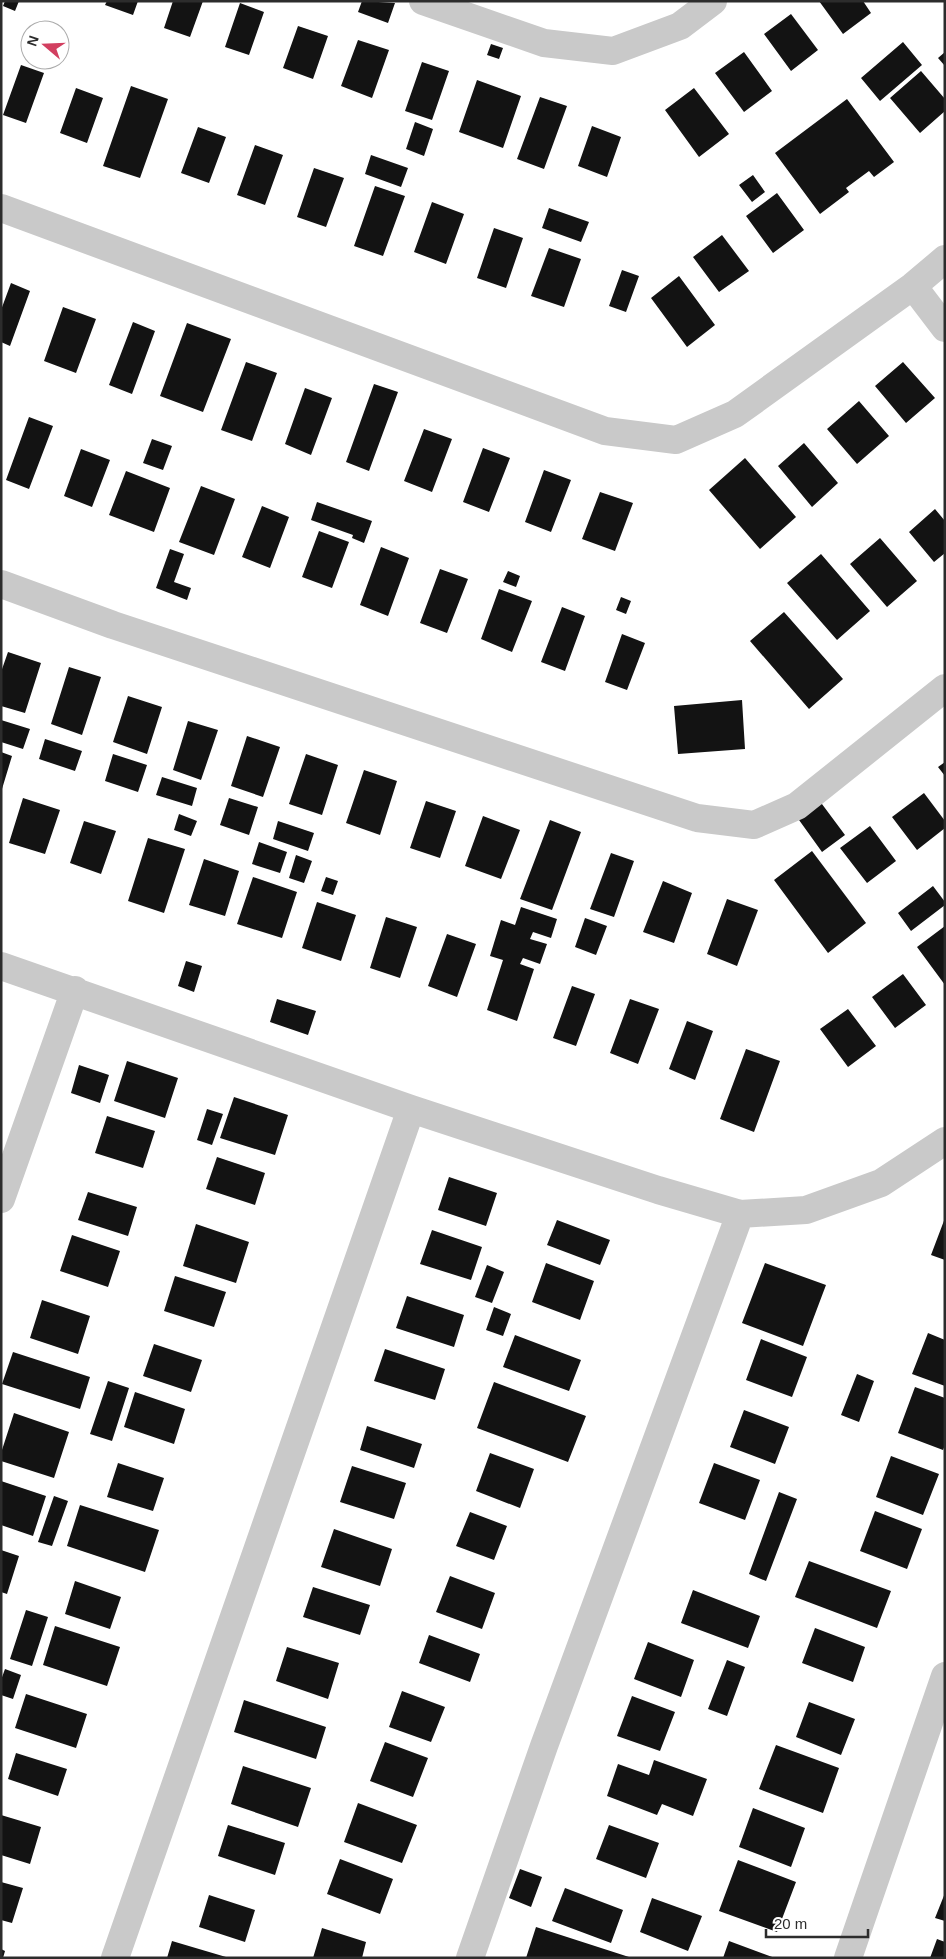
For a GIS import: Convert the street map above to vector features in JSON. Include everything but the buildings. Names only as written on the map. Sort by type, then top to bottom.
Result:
[{"type":"street","points":[[423,1],[544,43],[613,51],[680,26],[713,1]]},
{"type":"street","points":[[1,208],[605,431],[676,440],[735,414],[913,286],[945,259]]},
{"type":"street","points":[[913,286],[945,328]]},
{"type":"street","points":[[1,584],[113,624],[697,818],[754,825],[797,806],[945,688]]},
{"type":"street","points":[[1,966],[412,1110],[658,1190],[740,1214],[806,1210],[881,1183],[945,1141]]},
{"type":"street","points":[[1,1199],[74,990]]},
{"type":"street","points":[[116,1958],[412,1110]]},
{"type":"street","points":[[470,1958],[544,1746],[740,1214]]},
{"type":"street","points":[[848,1958],[945,1676]]}]
